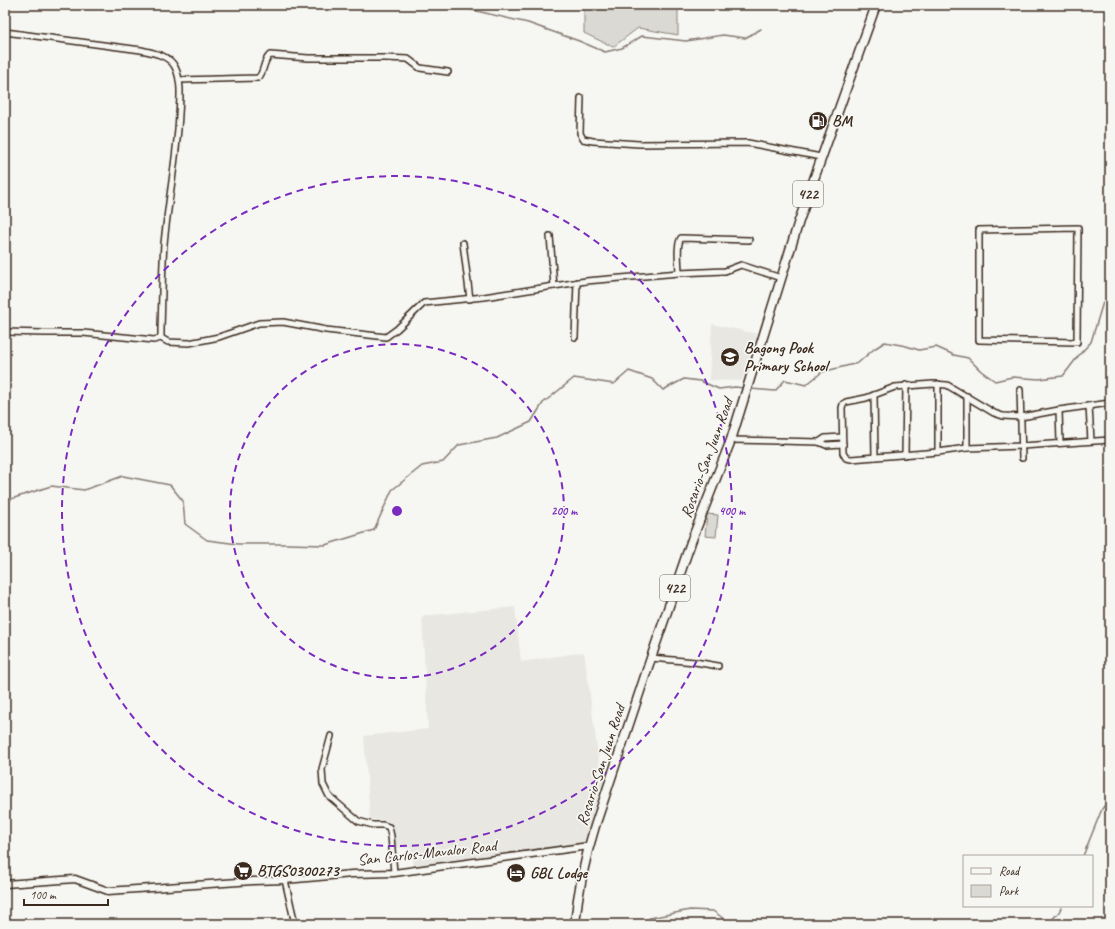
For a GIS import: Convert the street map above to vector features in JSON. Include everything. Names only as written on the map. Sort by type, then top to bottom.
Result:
[{"type":"main road","name":"Rosario-San Juan Road","points":[[575,924],[581,882],[589,846],[691,542],[731,440],[799,221],[876,5]]},
{"type":"street","points":[[5,32],[141,50],[159,54],[168,58],[175,66],[179,80],[180,96],[178,137],[164,244],[161,338]]},
{"type":"street","points":[[179,80],[258,78],[261,75],[266,59],[270,55],[308,58],[385,58],[408,60],[420,68],[448,72]]},
{"type":"street","points":[[581,98],[580,133],[583,139],[639,144],[748,143],[822,157]]},
{"type":"street","points":[[1078,228],[1078,342],[979,340],[979,230],[1078,228]]},
{"type":"street","points":[[550,236],[554,286]]},
{"type":"street","points":[[679,273],[678,241],[680,238],[749,240]]},
{"type":"street","points":[[463,243],[470,299]]},
{"type":"street","points":[[5,332],[83,333],[154,340],[161,338],[168,342],[189,343],[219,337],[259,323],[283,322],[326,330],[386,337],[397,329],[424,303],[470,299],[577,282],[679,273],[725,271],[741,265],[781,278]]},
{"type":"street","points":[[574,337],[577,282]]},
{"type":"street","points":[[938,384],[938,452]]},
{"type":"street","points":[[1110,403],[1021,417],[1003,416],[994,413],[947,385],[938,384],[906,385],[891,388],[874,395],[846,402],[843,404],[842,408],[842,438],[844,453],[846,458],[851,459],[938,452],[966,448],[1110,440]]},
{"type":"street","points":[[905,455],[906,385]]},
{"type":"street","points":[[1020,390],[1022,458]]},
{"type":"street","points":[[874,395],[874,457]]},
{"type":"street","points":[[966,448],[967,396]]},
{"type":"street","points":[[1090,406],[1091,441]]},
{"type":"street","points":[[1059,410],[1060,443]]},
{"type":"street","points":[[819,442],[825,438],[842,438]]},
{"type":"street","points":[[731,440],[819,442],[826,445],[843,444]]},
{"type":"street","points":[[651,658],[695,662],[718,666]]},
{"type":"street","points":[[331,736],[322,769],[323,784],[329,796],[358,821],[373,825],[383,824],[389,827],[394,873]]},
{"type":"street","name":"San Carlos-Mavalor Road","points":[[5,884],[75,879],[108,891],[285,880],[352,874],[394,873],[589,846]]},
{"type":"street","points":[[285,880],[295,924]]},
{"type":"shaded area","name":"Bagong Pook Primary School","points":[[712,324],[757,334],[742,381],[709,380]]},
{"type":"shaded area","points":[[515,607],[521,662],[584,652],[601,777],[607,776],[597,799],[584,844],[414,867],[411,848],[393,848],[390,822],[370,819],[364,736],[428,729],[422,616]]},
{"type":"green space","points":[[584,5],[678,5],[678,35],[638,28],[613,47],[584,33]]},
{"type":"green space","points":[[707,514],[718,515],[716,537],[705,536]]},
{"type":"waterway","points":[[451,5],[528,23],[605,52],[622,48],[642,36],[686,41],[723,35],[745,38],[761,29]]},
{"type":"waterway","points":[[750,389],[775,391],[785,380],[806,385],[822,372],[858,363],[874,349],[885,342],[919,350],[936,347],[954,355],[968,358],[981,371],[995,381],[1012,377],[1039,379],[1063,376],[1091,342],[1103,302],[1110,301]]},
{"type":"waterway","points":[[5,501],[51,486],[84,490],[123,476],[170,485],[183,501],[185,524],[207,540],[238,544],[325,545],[374,530],[392,490],[422,466],[443,462],[459,445],[497,438],[531,422],[543,403],[574,378],[614,384],[629,371],[652,379],[663,390],[684,379],[700,381],[719,389],[735,387],[744,388]]},
{"type":"waterway","points":[[1083,855],[1102,809],[1110,798]]},
{"type":"waterway","points":[[1048,924],[1062,907]]},
{"type":"waterway","points":[[640,924],[650,918],[690,910],[713,911],[727,921],[728,924]]},
{"type":"place","name":"BM","points":[[818,121]]},
{"type":"place","name":"Bagong Pook Primary School","points":[[730,357]]},
{"type":"place","name":"BTGS0300273","points":[[243,871]]},
{"type":"place","name":"GBL Lodge","points":[[516,873]]}]
